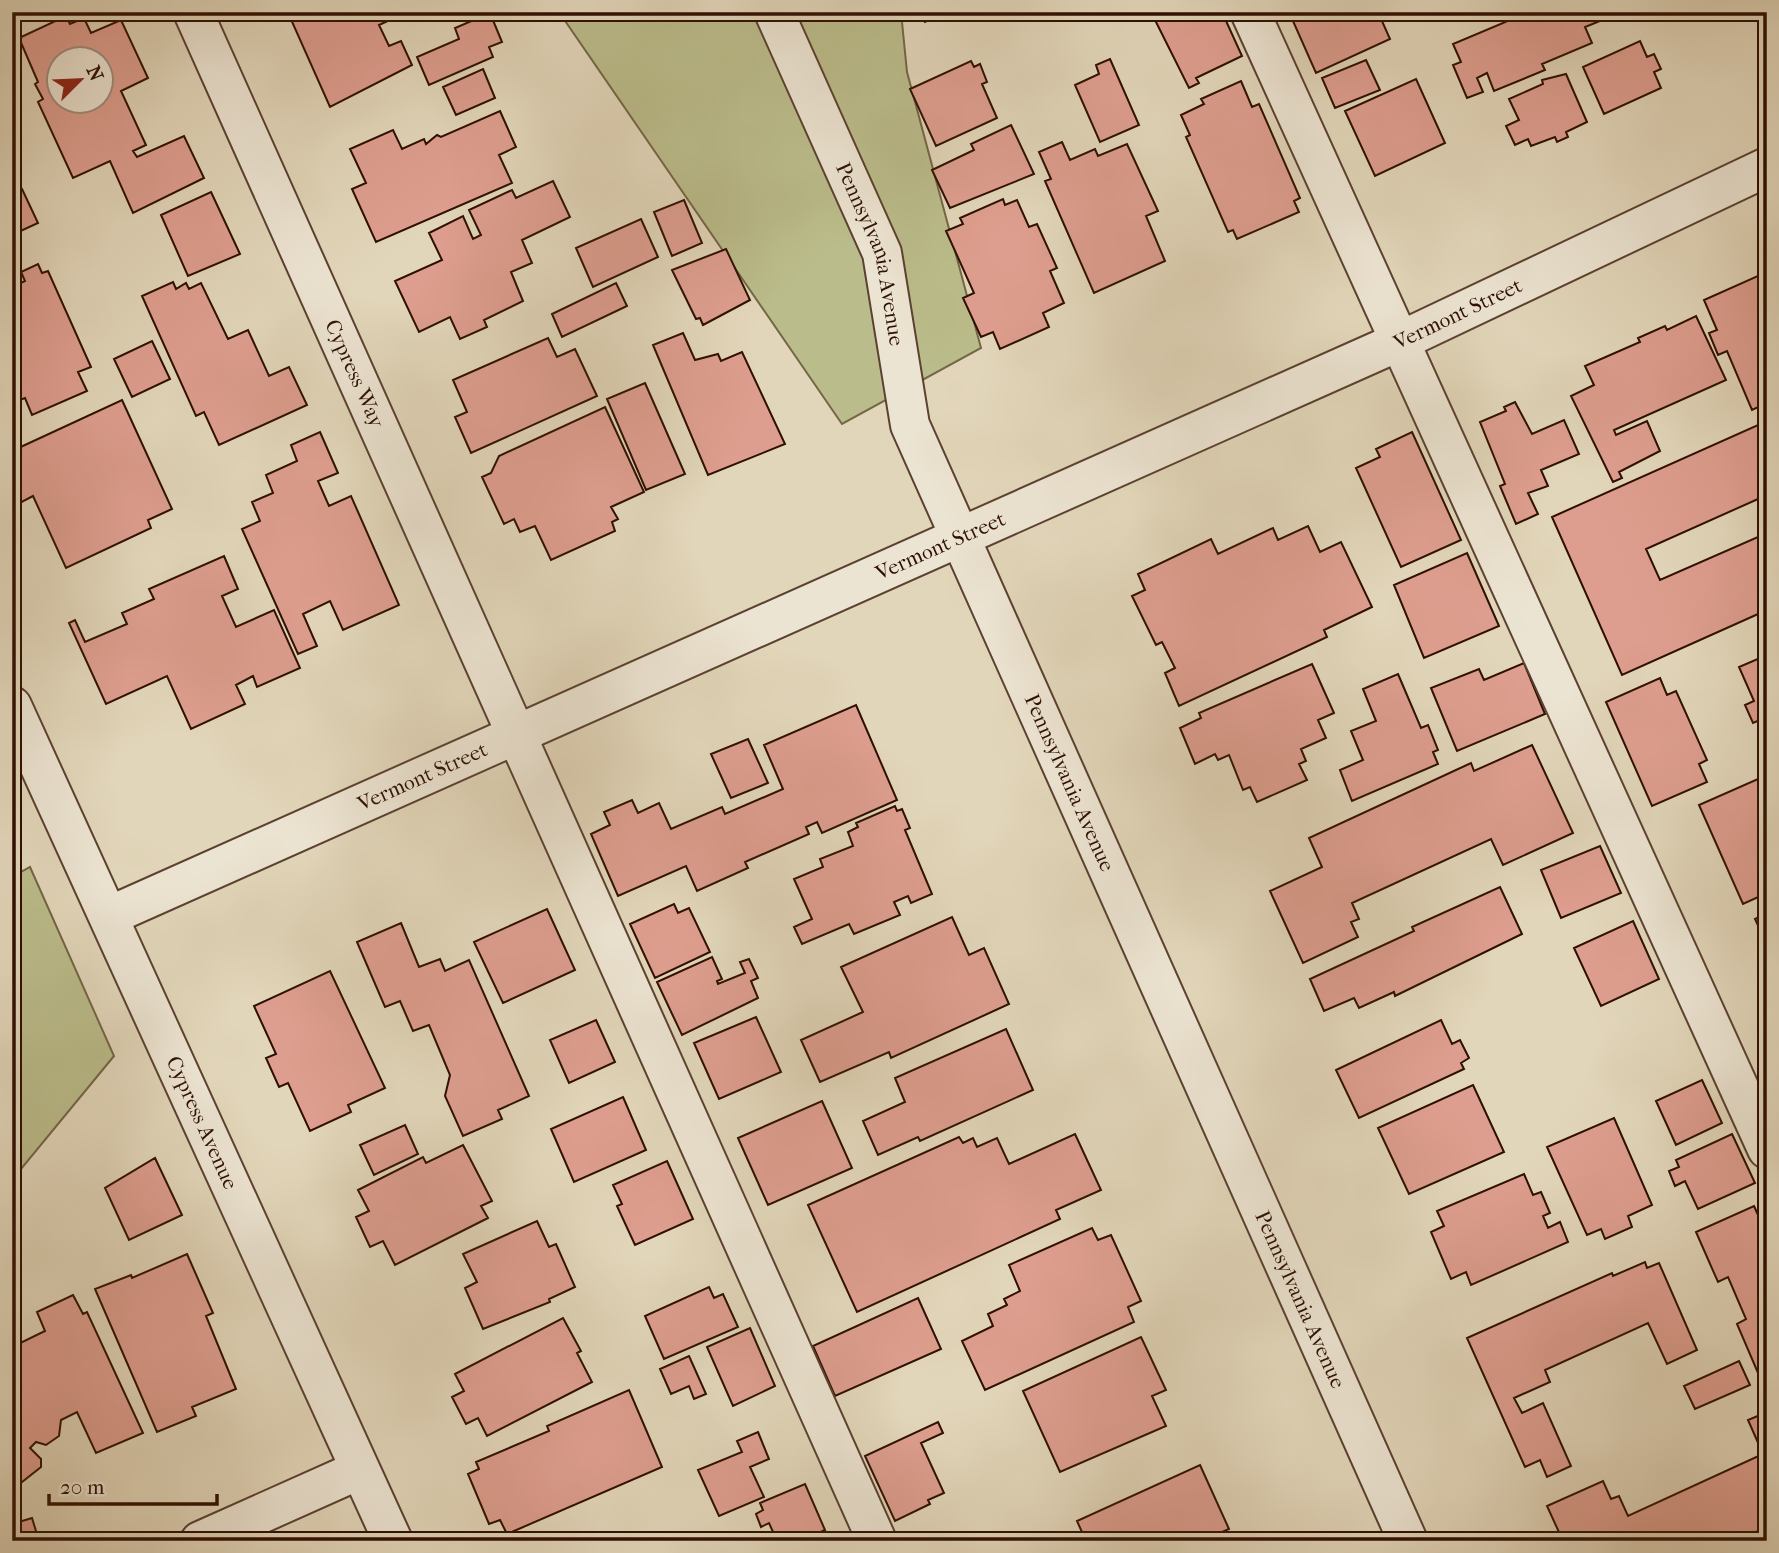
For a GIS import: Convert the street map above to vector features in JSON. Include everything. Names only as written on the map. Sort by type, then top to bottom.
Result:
[{"type":"street","name":"Cypress Way","points":[[193,12],[877,1541]]},
{"type":"street","name":"Pennsylvania Avenue","points":[[774,12],[882,253],[910,425],[958,538],[1408,1541]]},
{"type":"street","points":[[1250,12],[1767,1149]]},
{"type":"street","name":"Vermont Street","points":[[109,916],[1398,342],[1767,167]]},
{"type":"street","name":"Cypress Avenue","points":[[12,706],[393,1541]]},
{"type":"street","points":[[200,1541],[359,1470]]},
{"type":"green space","points":[[559,12],[901,12],[907,72],[981,348],[842,424]]},
{"type":"green space","points":[[30,867],[114,1056],[12,1180],[12,877]]},
{"type":"building","points":[[294,12],[407,12],[379,25],[389,46],[401,41],[412,65],[330,107],[289,15]]},
{"type":"building","points":[[921,12],[946,12],[925,22]]},
{"type":"building","points":[[1151,12],[1222,12],[1242,56],[1196,78],[1199,83],[1189,88]]},
{"type":"building","points":[[1289,12],[1378,12],[1390,39],[1316,73]]},
{"type":"building","points":[[1513,12],[1622,12],[1585,27],[1592,43],[1542,64],[1545,70],[1494,91],[1487,73],[1477,78],[1483,92],[1467,98],[1453,65],[1461,62],[1453,44],[1515,18]]},
{"type":"building","points":[[490,13],[502,42],[489,47],[493,57],[429,85],[417,57],[459,39],[455,28]]},
{"type":"building","points":[[66,16],[70,24],[84,18],[91,33],[121,20],[148,78],[121,91],[146,145],[133,151],[137,157],[184,136],[204,178],[133,213],[110,161],[73,178],[38,102],[43,99],[35,84],[38,82],[19,38]]},
{"type":"building","points":[[1640,41],[1647,57],[1654,54],[1661,69],[1654,72],[1661,88],[1604,114],[1583,67]]},
{"type":"building","points":[[1110,59],[1139,125],[1100,142],[1075,85],[1099,74],[1096,65]]},
{"type":"building","points":[[1366,60],[1380,90],[1335,108],[1322,78]]},
{"type":"building","points":[[971,61],[974,67],[980,64],[987,82],[982,84],[997,118],[936,146],[910,89]]},
{"type":"building","points":[[483,69],[495,98],[456,115],[443,87]]},
{"type":"building","points":[[1566,74],[1587,122],[1566,132],[1568,137],[1557,142],[1555,137],[1531,146],[1528,139],[1515,145],[1506,126],[1519,120],[1509,99],[1543,84],[1542,80]]},
{"type":"building","points":[[1416,79],[1445,143],[1375,176],[1345,111]]},
{"type":"building","points":[[1241,81],[1252,107],[1259,104],[1300,198],[1294,201],[1299,212],[1237,239],[1233,230],[1228,232],[1186,137],[1190,135],[1181,115],[1204,104],[1201,99]]},
{"type":"building","points":[[500,111],[516,147],[499,155],[512,183],[376,242],[352,189],[366,183],[350,149],[393,130],[402,149],[424,139],[426,144],[437,135],[441,137]]},
{"type":"building","points":[[1011,125],[1034,174],[950,208],[932,170],[974,150],[971,144]]},
{"type":"building","points":[[1062,142],[1070,160],[1095,149],[1098,156],[1127,144],[1158,211],[1146,216],[1165,261],[1094,293],[1045,181],[1051,179],[1039,152]]},
{"type":"building","points":[[553,181],[570,217],[522,240],[532,263],[511,272],[523,301],[484,320],[487,327],[460,339],[450,317],[419,332],[395,281],[442,260],[429,233],[463,216],[473,239],[481,235],[469,210],[512,190],[516,198]]},
{"type":"building","points":[[22,189],[38,223],[12,235],[12,193]]},
{"type":"building","points":[[211,192],[240,254],[188,276],[161,215]]},
{"type":"building","points":[[1003,199],[1005,205],[1017,200],[1029,227],[1037,224],[1057,268],[1050,271],[1064,303],[1043,313],[1049,327],[1000,349],[993,332],[981,337],[963,298],[974,293],[946,231],[963,224],[960,218]]},
{"type":"building","points":[[684,200],[702,243],[672,256],[654,212]]},
{"type":"building","points":[[641,219],[658,257],[593,287],[576,248]]},
{"type":"building","points":[[726,249],[750,300],[703,325],[700,318],[696,319],[672,270]]},
{"type":"building","points":[[38,264],[42,273],[48,271],[91,367],[78,372],[87,391],[32,415],[25,398],[12,403],[12,287],[25,281],[21,272]]},
{"type":"building","points":[[1760,275],[1767,291],[1767,403],[1752,410],[1727,351],[1718,355],[1709,333],[1717,330],[1704,300]]},
{"type":"building","points":[[173,282],[176,289],[186,283],[189,289],[201,283],[228,339],[248,330],[269,376],[289,367],[307,405],[219,445],[204,412],[196,416],[142,296]]},
{"type":"building","points":[[616,283],[627,306],[562,337],[552,314]]},
{"type":"building","points":[[1696,316],[1726,380],[1614,430],[1616,435],[1647,421],[1660,451],[1619,472],[1622,478],[1613,482],[1571,396],[1594,385],[1585,366],[1640,342],[1638,338],[1665,326],[1667,330]]},
{"type":"building","points":[[683,333],[695,360],[718,354],[721,361],[742,352],[785,444],[708,475],[653,345]]},
{"type":"building","points":[[548,338],[557,357],[575,349],[597,396],[471,453],[455,417],[467,412],[453,380]]},
{"type":"building","points":[[152,341],[170,379],[132,397],[114,359]]},
{"type":"building","points":[[645,383],[685,474],[646,490],[607,399]]},
{"type":"building","points":[[122,400],[172,509],[148,520],[151,528],[66,568],[33,496],[18,504],[12,492],[12,451]]},
{"type":"building","points":[[1515,402],[1532,434],[1564,420],[1579,454],[1541,470],[1548,486],[1528,493],[1538,514],[1516,524],[1500,486],[1505,484],[1480,422],[1506,411],[1504,407]]},
{"type":"building","points":[[605,407],[644,492],[611,507],[618,519],[612,522],[615,531],[551,560],[535,526],[520,532],[514,519],[504,524],[482,477],[491,473],[499,456]]},
{"type":"building","points":[[1767,421],[1767,495],[1646,549],[1660,580],[1767,533],[1767,610],[1622,675],[1552,517]]},
{"type":"building","points":[[320,432],[338,473],[318,481],[329,506],[351,496],[399,605],[343,630],[330,601],[303,614],[317,646],[298,654],[242,529],[260,521],[252,502],[273,493],[266,475],[297,461],[291,445]]},
{"type":"building","points":[[1412,432],[1461,540],[1401,567],[1356,468],[1380,457],[1376,449]]},
{"type":"building","points":[[1308,526],[1320,552],[1341,542],[1372,607],[1324,630],[1327,637],[1179,706],[1165,673],[1175,668],[1162,642],[1156,645],[1132,596],[1145,590],[1138,574],[1211,539],[1218,554],[1273,528],[1278,540]]},
{"type":"building","points":[[1467,553],[1499,626],[1424,658],[1394,585]]},
{"type":"building","points":[[224,556],[238,589],[222,596],[236,627],[274,610],[300,668],[257,687],[253,676],[236,685],[245,704],[191,729],[167,676],[106,704],[69,623],[75,620],[85,642],[127,624],[122,613],[154,599],[149,589]]},
{"type":"building","points":[[1767,655],[1767,730],[1762,719],[1753,723],[1745,705],[1754,701],[1739,667]]},
{"type":"building","points":[[1524,663],[1545,714],[1457,751],[1431,688],[1479,669],[1484,680]]},
{"type":"building","points":[[1312,664],[1334,713],[1318,720],[1326,738],[1301,749],[1306,761],[1299,764],[1307,780],[1257,802],[1250,787],[1243,790],[1229,755],[1218,760],[1215,754],[1195,764],[1180,728],[1201,718],[1199,713]]},
{"type":"building","points":[[1398,674],[1421,728],[1428,725],[1438,750],[1433,752],[1438,764],[1352,801],[1340,770],[1363,760],[1351,731],[1376,721],[1363,689]]},
{"type":"building","points":[[1660,678],[1667,695],[1676,691],[1707,760],[1699,764],[1707,782],[1652,806],[1606,702]]},
{"type":"building","points":[[856,705],[897,800],[822,833],[817,822],[806,827],[809,834],[745,862],[748,868],[697,891],[686,866],[618,896],[591,834],[610,825],[604,812],[632,800],[638,813],[659,803],[671,829],[722,807],[725,814],[783,789],[764,745]]},
{"type":"building","points":[[748,739],[768,783],[731,798],[711,754]]},
{"type":"building","points":[[1532,745],[1573,833],[1503,865],[1491,839],[1352,903],[1359,919],[1351,922],[1358,937],[1303,963],[1270,891],[1322,867],[1309,838],[1471,763],[1474,771]]},
{"type":"building","points":[[1767,775],[1767,893],[1743,904],[1699,805]]},
{"type":"building","points":[[895,806],[897,811],[902,809],[910,828],[905,830],[932,894],[911,903],[908,896],[894,902],[900,915],[854,934],[849,924],[802,944],[794,927],[812,919],[794,879],[823,867],[820,859],[853,846],[848,832],[858,827],[856,823]]},
{"type":"building","points":[[1600,846],[1621,893],[1561,918],[1541,870]]},
{"type":"building","points":[[1500,887],[1522,934],[1395,996],[1394,992],[1359,1008],[1354,998],[1324,1011],[1310,979],[1414,931],[1412,927]]},
{"type":"building","points":[[674,904],[678,913],[689,908],[710,952],[655,978],[630,924]]},
{"type":"building","points":[[547,909],[575,970],[503,1003],[474,942]]},
{"type":"building","points":[[1767,913],[1767,945],[1755,919]]},
{"type":"building","points":[[952,917],[969,955],[984,948],[1009,1004],[891,1058],[889,1052],[820,1082],[801,1040],[863,1012],[841,967]]},
{"type":"building","points":[[1633,921],[1659,979],[1601,1006],[1574,948]]},
{"type":"building","points":[[401,923],[419,967],[440,959],[445,971],[469,960],[529,1096],[498,1110],[502,1119],[463,1136],[445,1096],[450,1075],[429,1025],[413,1031],[400,1001],[385,1007],[357,942]]},
{"type":"building","points":[[712,957],[722,979],[717,981],[718,984],[745,973],[740,962],[749,959],[758,978],[751,981],[758,998],[682,1035],[657,982]]},
{"type":"building","points":[[330,971],[385,1088],[348,1105],[351,1112],[310,1131],[288,1083],[279,1087],[266,1058],[276,1054],[254,1006]]},
{"type":"building","points":[[756,1017],[781,1072],[719,1099],[694,1043]]},
{"type":"building","points":[[596,1020],[615,1062],[569,1083],[550,1040]]},
{"type":"building","points":[[1441,1020],[1452,1044],[1460,1040],[1469,1058],[1461,1063],[1464,1069],[1359,1118],[1336,1070]]},
{"type":"building","points":[[1006,1029],[1033,1090],[920,1141],[918,1137],[878,1155],[863,1121],[905,1102],[895,1078]]},
{"type":"building","points":[[1702,1080],[1722,1123],[1676,1145],[1656,1101]]},
{"type":"building","points":[[1473,1085],[1504,1152],[1409,1194],[1378,1128]]},
{"type":"building","points":[[623,1097],[646,1150],[574,1182],[551,1129]]},
{"type":"building","points":[[822,1101],[852,1168],[768,1205],[738,1138]]},
{"type":"building","points":[[1614,1118],[1652,1205],[1628,1216],[1632,1227],[1605,1239],[1601,1229],[1587,1235],[1547,1147]]},
{"type":"building","points":[[405,1125],[418,1154],[374,1175],[360,1145]]},
{"type":"building","points":[[1075,1134],[1101,1190],[1056,1210],[1060,1219],[857,1312],[808,1205],[959,1137],[963,1143],[973,1138],[977,1147],[997,1138],[1009,1164]]},
{"type":"building","points":[[1732,1134],[1755,1183],[1698,1209],[1685,1181],[1675,1186],[1669,1171],[1679,1167],[1676,1160]]},
{"type":"building","points":[[463,1145],[492,1201],[481,1206],[488,1218],[395,1265],[383,1241],[370,1247],[356,1217],[369,1211],[358,1190],[423,1157],[426,1163]]},
{"type":"building","points":[[155,1158],[182,1215],[129,1240],[105,1188]]},
{"type":"building","points":[[667,1161],[693,1219],[635,1245],[617,1206],[622,1204],[613,1185]]},
{"type":"building","points":[[1524,1174],[1533,1195],[1541,1192],[1550,1213],[1543,1216],[1548,1228],[1560,1222],[1568,1242],[1471,1285],[1466,1272],[1451,1279],[1431,1232],[1444,1226],[1437,1211]]},
{"type":"building","points":[[1754,1206],[1767,1235],[1767,1369],[1758,1373],[1737,1324],[1746,1319],[1728,1277],[1718,1282],[1696,1232]]},
{"type":"building","points":[[537,1221],[549,1247],[556,1244],[575,1287],[549,1299],[550,1302],[483,1329],[465,1288],[477,1282],[463,1254]]},
{"type":"building","points":[[1092,1228],[1098,1240],[1111,1235],[1141,1301],[1128,1307],[1134,1322],[985,1390],[962,1341],[993,1326],[988,1314],[1007,1305],[1004,1299],[1020,1291],[1009,1265]]},
{"type":"building","points":[[187,1254],[213,1313],[206,1316],[236,1389],[192,1407],[196,1416],[157,1432],[95,1289],[131,1275],[132,1278]]},
{"type":"building","points":[[1645,1262],[1647,1268],[1659,1263],[1697,1350],[1667,1364],[1648,1323],[1545,1370],[1550,1382],[1514,1398],[1522,1413],[1543,1403],[1571,1466],[1547,1477],[1540,1460],[1525,1467],[1467,1338],[1612,1273],[1613,1276]]},
{"type":"building","points":[[709,1287],[714,1298],[723,1294],[738,1327],[664,1359],[645,1316]]},
{"type":"building","points":[[73,1295],[83,1314],[87,1312],[143,1433],[96,1453],[77,1412],[61,1420],[59,1436],[46,1445],[36,1442],[30,1448],[41,1459],[41,1467],[12,1490],[12,1362],[16,1359],[12,1347],[45,1331],[37,1312]]},
{"type":"building","points":[[918,1298],[941,1349],[835,1396],[813,1346]]},
{"type":"building","points":[[563,1318],[581,1351],[577,1353],[592,1382],[487,1436],[478,1418],[466,1424],[452,1397],[464,1391],[455,1374]]},
{"type":"building","points":[[750,1328],[775,1386],[733,1406],[707,1347]]},
{"type":"building","points":[[1141,1337],[1166,1390],[1152,1396],[1166,1426],[1060,1472],[1023,1391]]},
{"type":"building","points":[[689,1356],[706,1394],[694,1399],[689,1386],[671,1394],[660,1369]]},
{"type":"building","points":[[1739,1361],[1750,1385],[1695,1409],[1684,1386]]},
{"type":"building","points":[[629,1390],[662,1467],[507,1534],[500,1520],[489,1524],[468,1474],[479,1469],[476,1462],[549,1431],[547,1426]]},
{"type":"building","points":[[1767,1412],[1767,1527],[1736,1541],[1563,1541],[1547,1506],[1603,1481],[1611,1499],[1619,1496],[1628,1516],[1763,1454],[1748,1420]]},
{"type":"building","points":[[938,1422],[943,1433],[921,1443],[944,1493],[928,1500],[930,1504],[895,1521],[865,1456]]},
{"type":"building","points":[[758,1432],[769,1459],[750,1467],[764,1497],[719,1516],[698,1470],[742,1452],[737,1441]]},
{"type":"building","points":[[1200,1465],[1229,1529],[1202,1541],[1086,1541],[1077,1521]]},
{"type":"building","points":[[805,1484],[825,1530],[802,1541],[777,1541],[769,1523],[761,1527],[756,1514],[763,1510],[760,1503]]},
{"type":"building","points":[[32,1518],[39,1541],[12,1541],[12,1524]]}]
